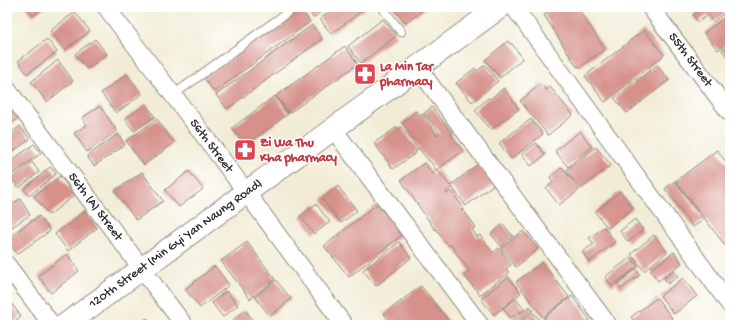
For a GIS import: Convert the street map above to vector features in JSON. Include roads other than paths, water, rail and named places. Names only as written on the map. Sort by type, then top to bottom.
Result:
[{"type":"main road","name":"120th Street (Min Gyi Yan Naung Road)","points":[[65,325],[142,270],[246,192],[334,130],[500,7]]},
{"type":"street","name":"56th Street","points":[[106,7],[246,192],[344,325]]},
{"type":"street","points":[[514,7],[730,305]]},
{"type":"street","name":"55th Street","points":[[650,7],[730,114]]},
{"type":"street","points":[[418,68],[608,325]]},
{"type":"street","name":"56th (A) Street","points":[[7,89],[184,325]]},
{"type":"street","points":[[334,130],[480,325]]},
{"type":"street","points":[[7,265],[52,325]]},
{"type":"lane","points":[[173,95],[295,7]]},
{"type":"lane","points":[[382,7],[401,32]]},
{"type":"place","name":"La Min Tar pharmacy","points":[[365,74]]},
{"type":"place","name":"Zi Wa Thu Kha pharmacy","points":[[245,150]]}]
